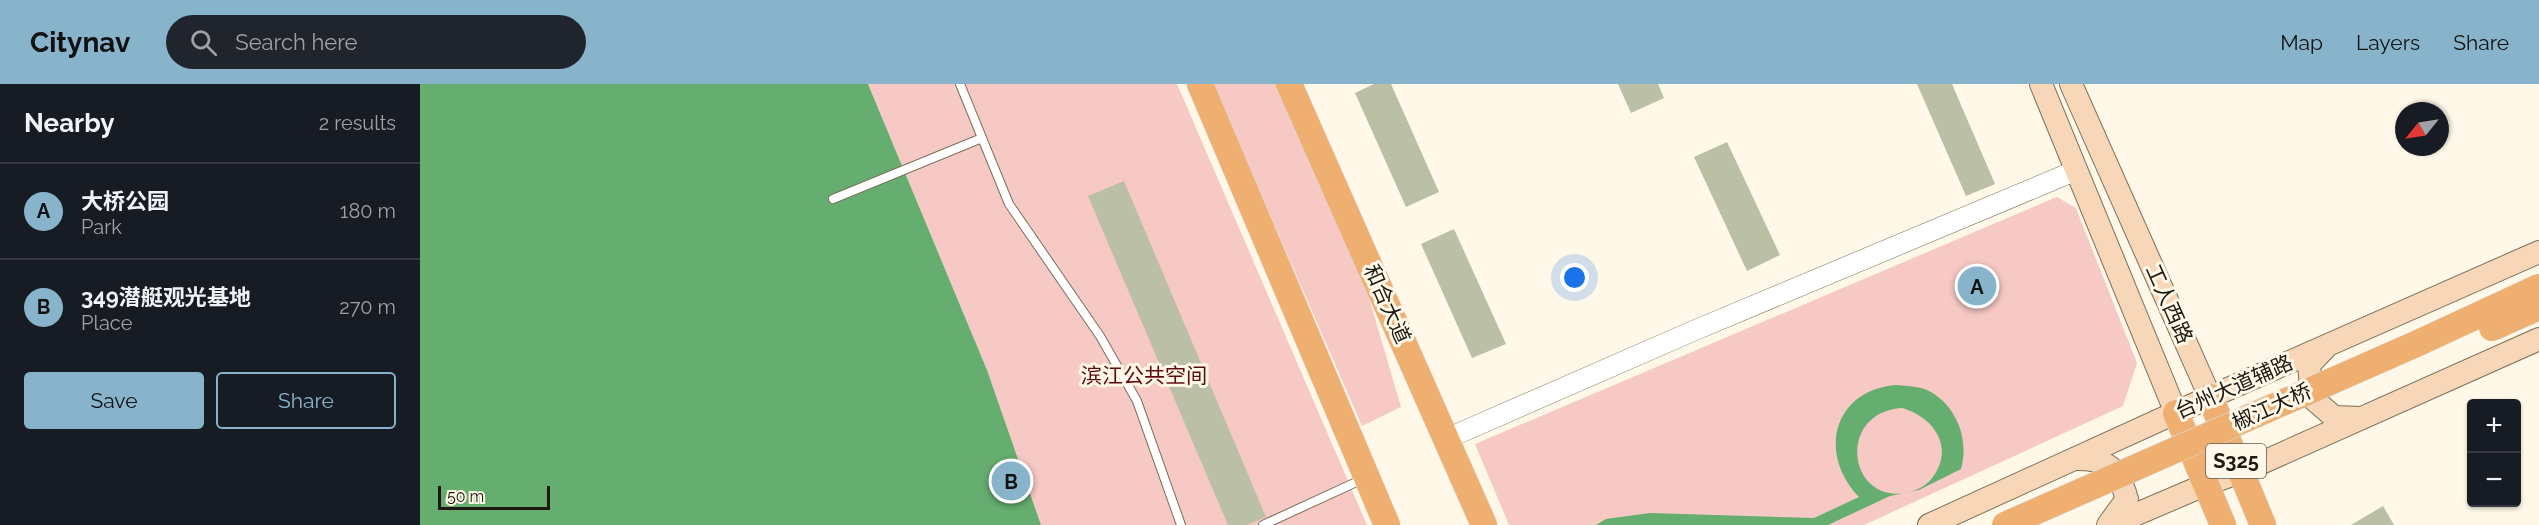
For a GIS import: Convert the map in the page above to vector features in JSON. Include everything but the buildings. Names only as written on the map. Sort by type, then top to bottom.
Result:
[{"type":"main road","points":[[1200,84],[1387,525]]},
{"type":"main road","name":"和合大道","points":[[1289,84],[1484,525]]},
{"type":"main road","name":"工人西路","points":[[2041,84],[2223,525]]},
{"type":"main road","name":"工人西路","points":[[2071,84],[2210,397],[2263,525]]},
{"type":"main road","name":"台州大道辅路","points":[[1929,525],[2210,397],[2539,252]]},
{"type":"main road","name":"椒江大桥","points":[[2005,525],[2416,344],[2539,287]]},
{"type":"main road","points":[[2133,308],[2147,320],[2158,321],[2163,312],[2166,297]]},
{"type":"main road","name":"椒江大桥","points":[[2044,525],[2539,307]]},
{"type":"main road","points":[[2109,525],[2241,472],[2539,339]]},
{"type":"main road","points":[[2327,345],[2309,365],[2312,398],[2334,417],[2361,418]]},
{"type":"main road","points":[[2077,459],[2097,459],[2109,466],[2121,480],[2127,499],[2109,525]]},
{"type":"street","points":[[1446,439],[1693,331],[2077,170]]},
{"type":"lane","points":[[960,84],[1009,204],[1100,336],[1137,401],[1182,525]]},
{"type":"lane","points":[[833,199],[982,138]]},
{"type":"lane","points":[[1263,525],[1282,521],[1366,477]]},
{"type":"green space","name":"滨江公共空间","points":[[868,84],[1177,84],[1367,525],[1041,525],[987,370]]},
{"type":"green space","points":[[1213,84],[1277,84],[1363,277],[1401,407],[1362,426]]},
{"type":"green space","points":[[2057,197],[2076,208],[2137,363],[2123,406],[1864,525],[1509,525],[1475,444]]},
{"type":"shaded area","points":[[420,84],[868,84],[987,370],[1041,525],[420,525]]},
{"type":"shaded area","points":[[1895,385],[1914,387],[1927,390],[1940,399],[1948,407],[1959,426],[1963,447],[1961,469],[1911,492],[1933,478],[1940,463],[1941,442],[1930,424],[1922,417],[1902,408],[1881,413],[1867,424],[1859,439],[1857,455],[1861,471],[1871,484],[1886,492],[1905,493],[1890,496],[1828,525],[1596,525],[1606,519],[1650,513],[1814,518],[1859,497],[1846,480],[1838,463],[1836,445],[1838,428],[1845,412],[1857,399],[1874,390]]},
{"type":"place","name":"大桥公园","points":[[1977,286]]},
{"type":"place","name":"349潜艇观光基地","points":[[1011,481]]}]
